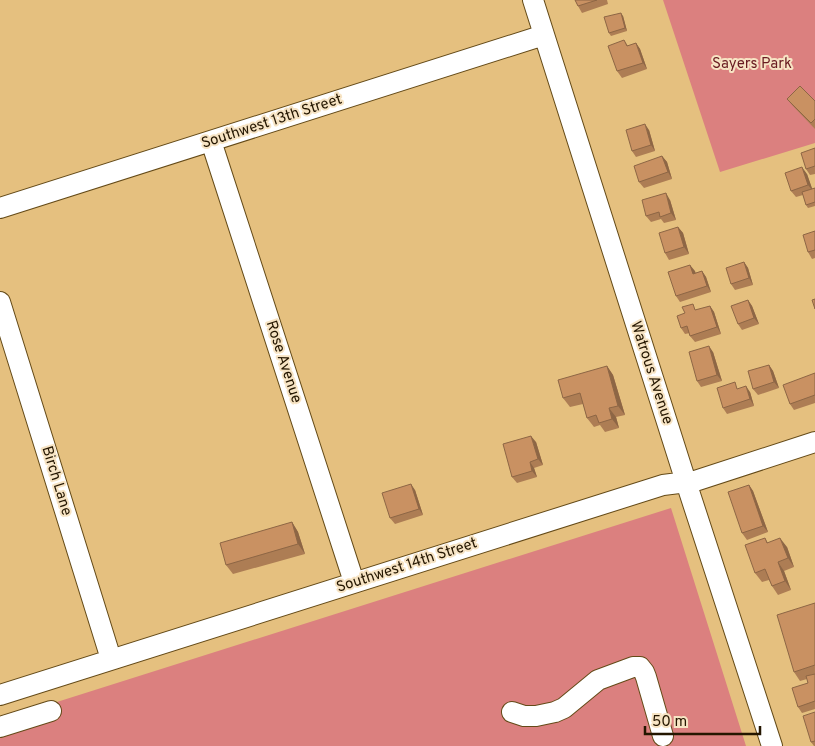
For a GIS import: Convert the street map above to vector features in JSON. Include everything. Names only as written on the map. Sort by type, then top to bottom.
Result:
[{"type":"street","name":"Watrous Avenue","points":[[533,0],[772,746]]},
{"type":"street","name":"Southwest 13th Street","points":[[0,208],[544,36]]},
{"type":"street","name":"Rose Avenue","points":[[211,141],[354,582]]},
{"type":"street","name":"Birch Lane","points":[[0,302],[111,659]]},
{"type":"street","name":"Southwest 14th Street","points":[[0,695],[664,485],[705,478],[815,442]]},
{"type":"street","points":[[512,712],[524,716],[536,716],[555,712],[564,708],[598,680],[633,667],[640,667],[646,677],[663,736]]},
{"type":"street","points":[[0,727],[51,711]]},
{"type":"green space","name":"Sayers Park","points":[[663,0],[815,0],[815,143],[720,172]]},
{"type":"green space","points":[[671,508],[746,746],[0,746],[0,720]]},
{"type":"building","points":[[575,0],[597,0],[578,6]]},
{"type":"building","points":[[621,13],[625,28],[609,33],[604,17]]},
{"type":"building","points":[[624,40],[627,46],[636,43],[643,63],[617,71],[608,46]]},
{"type":"building","points":[[800,86],[815,101],[815,119],[811,123],[787,99]]},
{"type":"building","points":[[645,124],[651,145],[632,151],[626,130]]},
{"type":"building","points":[[815,148],[815,166],[806,169],[801,153]]},
{"type":"building","points":[[662,156],[668,172],[639,182],[634,166]]},
{"type":"building","points":[[802,167],[808,185],[791,191],[785,173]]},
{"type":"building","points":[[815,188],[815,202],[806,205],[802,192]]},
{"type":"building","points":[[666,193],[671,213],[660,217],[659,212],[646,216],[642,200]]},
{"type":"building","points":[[678,227],[684,247],[665,253],[659,233]]},
{"type":"building","points":[[815,231],[815,250],[808,252],[803,235]]},
{"type":"building","points":[[744,262],[749,278],[731,284],[726,268]]},
{"type":"building","points":[[690,265],[693,274],[702,271],[707,286],[676,296],[668,272]]},
{"type":"building","points":[[748,300],[754,318],[738,324],[731,306]]},
{"type":"building","points":[[693,304],[695,310],[710,306],[717,327],[690,336],[687,326],[681,328],[677,316],[685,313],[682,307]]},
{"type":"building","points":[[709,346],[717,375],[697,381],[689,352]]},
{"type":"building","points":[[769,365],[774,382],[753,389],[748,371]]},
{"type":"building","points":[[607,366],[618,406],[609,408],[612,419],[599,423],[596,415],[587,418],[580,393],[563,398],[558,380]]},
{"type":"building","points":[[815,373],[815,395],[790,404],[783,385]]},
{"type":"building","points":[[735,382],[737,389],[746,386],[750,399],[723,408],[717,388]]},
{"type":"building","points":[[531,436],[538,459],[530,462],[532,471],[512,477],[503,444]]},
{"type":"building","points":[[411,484],[419,509],[390,518],[382,493]]},
{"type":"building","points":[[749,485],[763,526],[742,533],[728,492]]},
{"type":"building","points":[[292,522],[298,544],[226,565],[220,543]]},
{"type":"building","points":[[765,538],[767,543],[780,538],[788,558],[778,562],[785,581],[772,586],[765,569],[755,573],[745,545]]},
{"type":"building","points":[[815,603],[815,665],[794,672],[777,615]]},
{"type":"building","points":[[815,674],[815,701],[798,707],[792,688],[808,683],[806,676]]},
{"type":"building","points":[[815,712],[815,741],[811,742],[803,716]]}]
